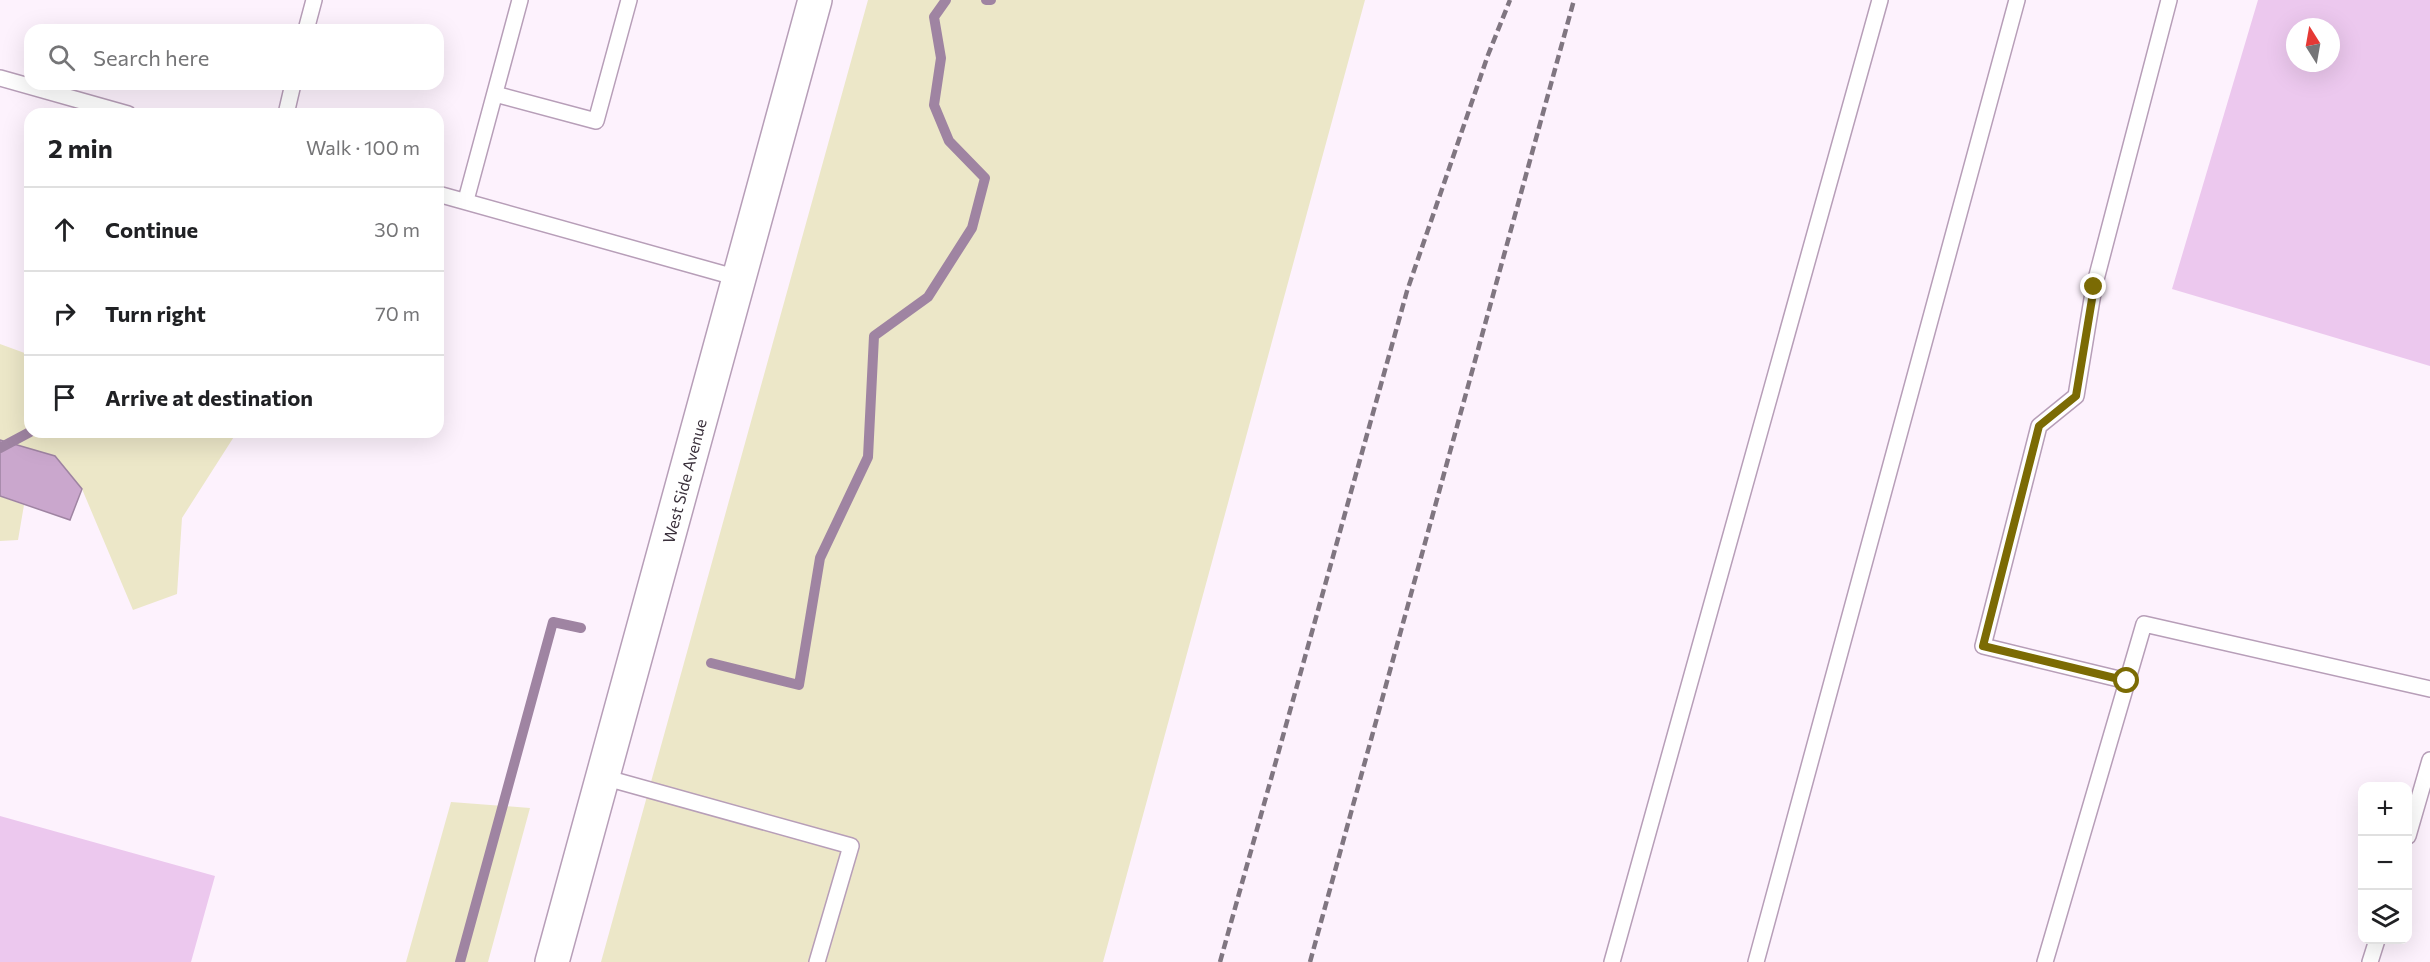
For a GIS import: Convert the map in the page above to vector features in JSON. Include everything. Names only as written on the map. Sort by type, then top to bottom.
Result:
[{"type":"street","name":"West Side Avenue","points":[[552,962],[815,0]]},
{"type":"lane","points":[[308,24],[314,0]]},
{"type":"lane","points":[[466,200],[520,0]]},
{"type":"lane","points":[[495,94],[596,121],[629,0]]},
{"type":"lane","points":[[1612,962],[1880,0]]},
{"type":"lane","points":[[1756,962],[2017,0]]},
{"type":"lane","points":[[2127,681],[1983,646],[2039,426],[2076,396],[2094,287],[2169,0]]},
{"type":"lane","points":[[0,78],[24,85]]},
{"type":"lane","points":[[43,90],[107,108]]},
{"type":"lane","points":[[287,108],[292,90]]},
{"type":"lane","points":[[444,195],[738,278]]},
{"type":"lane","points":[[2045,962],[2144,624],[2430,689]]},
{"type":"lane","points":[[2412,822],[2430,760]]},
{"type":"lane","points":[[603,777],[851,846],[817,962]]},
{"type":"lane","points":[[2370,962],[2375,944]]},
{"type":"shaded area","points":[[868,0],[1365,0],[1103,962],[601,962]]},
{"type":"shaded area","points":[[0,344],[24,353],[24,438],[233,438],[182,518],[177,594],[133,610],[82,489],[55,456],[0,440]]},
{"type":"shaded area","points":[[0,440],[55,456],[82,489],[70,520],[0,496]]},
{"type":"shaded area","points":[[0,496],[24,505],[18,540],[0,541]]},
{"type":"shaded area","points":[[451,802],[530,808],[488,962],[406,962]]},
{"type":"building","points":[[2258,0],[2430,0],[2430,366],[2172,289]]},
{"type":"building","points":[[0,816],[215,876],[191,962],[0,962]]},
{"type":"waterway","points":[[711,663],[799,685],[820,558],[868,457],[874,336],[928,297],[972,228],[985,178],[949,141],[934,105],[941,58],[934,17],[946,0]]},
{"type":"waterway","points":[[986,0],[991,0]]},
{"type":"waterway","points":[[0,448],[24,435]]},
{"type":"waterway","points":[[460,962],[553,622],[581,628]]},
{"type":"railway","points":[[1220,962],[1407,291],[1488,55],[1510,0]]},
{"type":"railway","points":[[1310,962],[1574,0]]},
{"type":"route","points":[[2094,287],[2076,396],[2039,426],[1983,646],[2127,681]]}]
